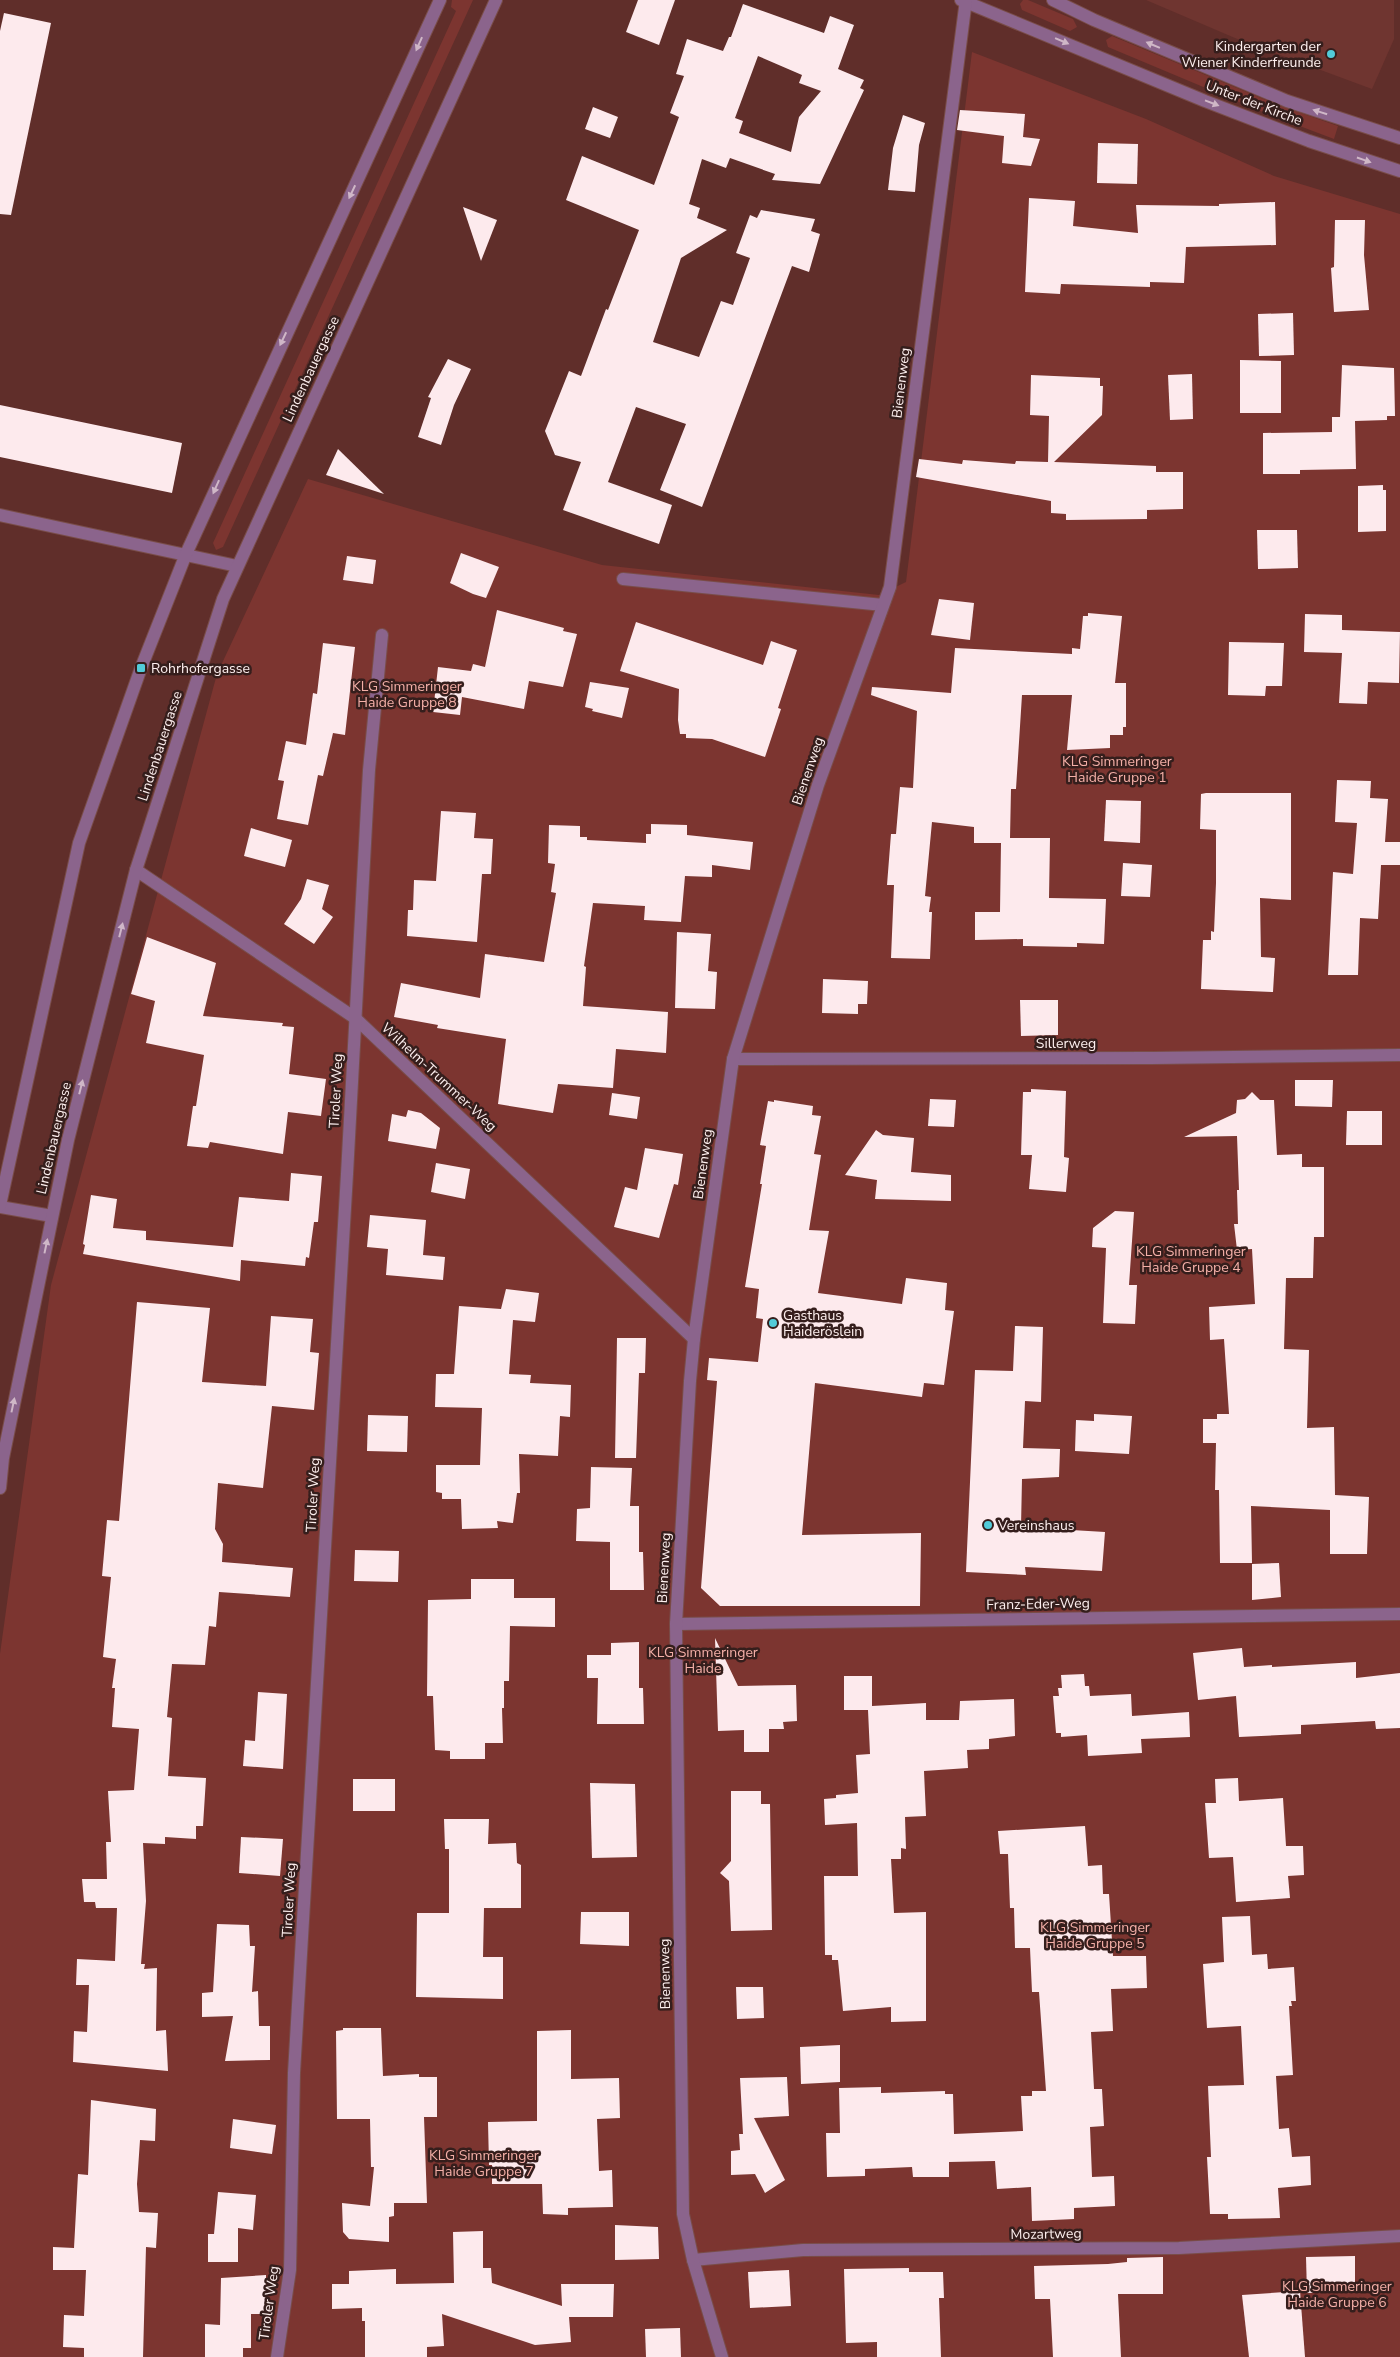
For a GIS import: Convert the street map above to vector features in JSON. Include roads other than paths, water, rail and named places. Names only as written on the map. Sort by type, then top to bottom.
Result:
[{"type":"street","points":[[52,1216],[0,1206],[79,843],[141,668],[186,554],[440,0]]},
{"type":"street","name":"Lindenbauergasse","points":[[0,1488],[3,1458],[68,1140],[136,870],[224,599],[237,566],[496,0]]},
{"type":"street","name":"Unter der Kirche","points":[[1053,0],[1094,20],[1287,101],[1400,138]]},
{"type":"street","name":"Unter der Kirche","points":[[964,1],[1222,108],[1309,141],[1400,171]]},
{"type":"street","name":"Bienenweg","points":[[722,2357],[683,2214],[676,1624],[689,1390],[694,1339],[733,1059],[818,785],[890,587],[964,1]]},
{"type":"street","points":[[0,515],[237,566]]},
{"type":"street","points":[[623,579],[882,605]]},
{"type":"street","name":"Tiroler Weg","points":[[277,2357],[290,2270],[294,2073],[369,770],[382,635]]},
{"type":"street","name":"Wilhelm-Trummer-Weg","points":[[136,870],[355,1018],[694,1339]]},
{"type":"street","name":"Sillerweg","points":[[733,1059],[1153,1058],[1400,1055]]},
{"type":"street","name":"Franz-Eder-Weg","points":[[676,1624],[1400,1614]]},
{"type":"street","name":"Mozartweg","points":[[694,2260],[803,2250],[1179,2248],[1400,2236]]},
{"type":"place","name":"Kindergarten der Wiener Kinderfreunde","points":[[1331,54]]},
{"type":"place","name":"Rohrhofergasse","points":[[141,668]]},
{"type":"place","name":"Gasthaus Haideröslein","points":[[773,1323]]},
{"type":"place","name":"Vereinshaus","points":[[988,1525]]},
{"type":"park label","name":"KLG Simmeringer Haide Gruppe 8","points":[[407,694]]},
{"type":"park label","name":"KLG Simmeringer Haide Gruppe 1","points":[[1117,770]]},
{"type":"park label","name":"KLG Simmeringer Haide Gruppe 4","points":[[1191,1260]]},
{"type":"park label","name":"KLG Simmeringer Haide","points":[[703,1660]]},
{"type":"park label","name":"KLG Simmeringer Haide Gruppe 5","points":[[1095,1935]]},
{"type":"park label","name":"KLG Simmeringer Haide Gruppe 7","points":[[484,2164]]},
{"type":"park label","name":"KLG Simmeringer Haide Gruppe 6","points":[[1337,2294]]}]
